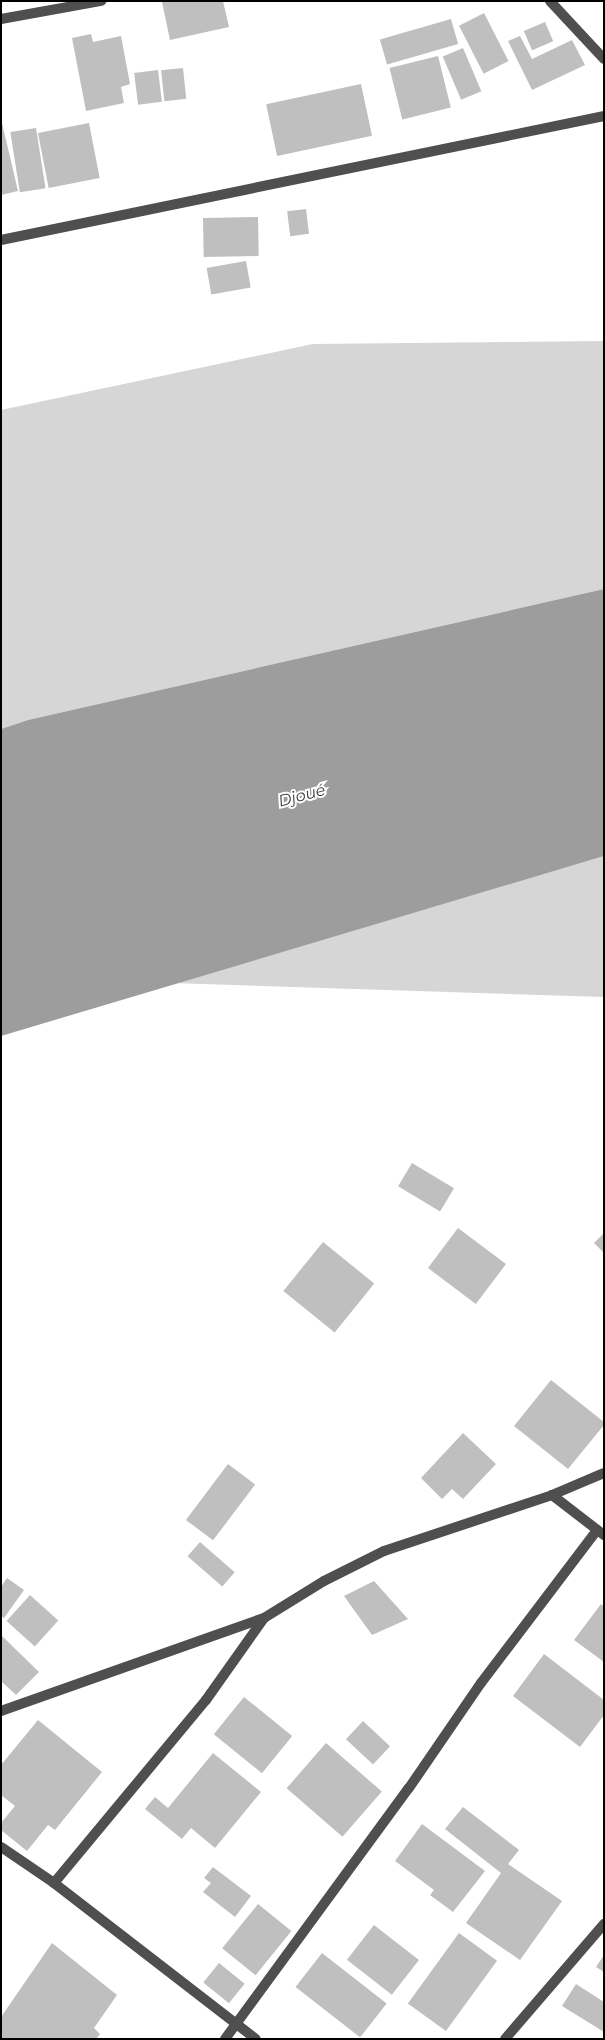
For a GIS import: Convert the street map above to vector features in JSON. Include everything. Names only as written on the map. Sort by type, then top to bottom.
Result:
[{"type":"street","points":[[1,19],[102,1]]},
{"type":"street","points":[[550,1],[604,59]]},
{"type":"street","points":[[1,240],[604,116]]},
{"type":"street","points":[[1,1711],[264,1618],[324,1581],[384,1550],[552,1495],[604,1473]]},
{"type":"street","points":[[225,2039],[409,1788],[481,1684],[600,1533],[552,1495]]},
{"type":"street","points":[[54,1883],[206,1700],[264,1618]]},
{"type":"street","points":[[1,1847],[54,1883],[256,2039]]},
{"type":"street","points":[[505,2039],[604,1924]]},
{"type":"shaded area","points":[[604,341],[604,589],[28,720],[1,729],[1,410],[313,344]]},
{"type":"shaded area","points":[[604,856],[604,997],[173,983]]},
{"type":"water","name":"Djoué","points":[[604,589],[604,856],[1,1036],[1,729],[28,720]]},
{"type":"building","points":[[223,1],[229,27],[170,40],[162,2]]},
{"type":"building","points":[[484,13],[509,61],[484,74],[459,26]]},
{"type":"building","points":[[451,19],[458,44],[387,64],[380,39]]},
{"type":"building","points":[[545,22],[553,41],[532,50],[524,31]]},
{"type":"building","points":[[91,34],[93,42],[121,36],[130,84],[121,87],[124,103],[86,111],[72,38]]},
{"type":"building","points":[[520,36],[532,59],[572,40],[585,65],[532,90],[508,41]]},
{"type":"building","points":[[463,48],[481,91],[461,100],[443,57]]},
{"type":"building","points":[[438,56],[451,107],[402,120],[389,68]]},
{"type":"building","points":[[183,68],[186,99],[164,101],[161,70]]},
{"type":"building","points":[[158,70],[162,102],[138,105],[134,73]]},
{"type":"building","points":[[361,84],[372,136],[277,156],[266,104]]},
{"type":"building","points":[[89,123],[100,178],[49,188],[38,133]]},
{"type":"building","points":[[1,124],[18,191],[1,195]]},
{"type":"building","points":[[36,128],[46,188],[20,192],[10,132]]},
{"type":"building","points":[[306,209],[309,234],[290,236],[287,211]]},
{"type":"building","points":[[258,217],[259,256],[204,257],[203,218]]},
{"type":"building","points":[[246,261],[251,288],[211,295],[207,268]]},
{"type":"building","points":[[412,1163],[454,1188],[440,1211],[398,1186]]},
{"type":"building","points":[[458,1228],[506,1264],[476,1304],[428,1268]]},
{"type":"building","points":[[604,1233],[604,1253],[594,1243]]},
{"type":"building","points":[[323,1242],[374,1284],[335,1332],[283,1291]]},
{"type":"building","points":[[551,1380],[604,1422],[604,1425],[568,1469],[514,1426]]},
{"type":"building","points":[[463,1433],[496,1464],[463,1499],[452,1489],[442,1499],[421,1478]]},
{"type":"building","points":[[228,1464],[255,1484],[213,1540],[186,1520]]},
{"type":"building","points":[[200,1542],[235,1572],[222,1587],[188,1556]]},
{"type":"building","points":[[7,1578],[24,1590],[4,1618],[1,1616],[1,1587]]},
{"type":"building","points":[[374,1581],[408,1619],[372,1635],[344,1596]]},
{"type":"building","points":[[30,1595],[58,1620],[35,1646],[7,1621]]},
{"type":"building","points":[[601,1604],[604,1607],[604,1662],[574,1640]]},
{"type":"building","points":[[1,1635],[39,1672],[16,1695],[1,1681]]},
{"type":"building","points":[[544,1654],[604,1700],[604,1715],[580,1747],[513,1696]]},
{"type":"building","points":[[244,1697],[292,1736],[262,1773],[214,1734]]},
{"type":"building","points":[[38,1720],[102,1772],[55,1830],[48,1825],[27,1851],[1,1830],[1,1823],[15,1806],[1,1795],[1,1765]]},
{"type":"building","points":[[363,1721],[390,1746],[373,1765],[346,1739]]},
{"type":"building","points":[[326,1743],[382,1792],[342,1837],[287,1788]]},
{"type":"building","points":[[213,1753],[261,1792],[215,1848],[191,1828],[182,1839],[145,1809],[155,1797],[168,1808]]},
{"type":"building","points":[[463,1807],[519,1850],[508,1864],[562,1901],[520,1960],[466,1923],[501,1873],[445,1829]]},
{"type":"building","points":[[422,1824],[485,1871],[453,1912],[430,1895],[434,1890],[395,1861]]},
{"type":"building","points":[[213,1867],[251,1896],[235,1917],[203,1892],[211,1883],[204,1878]]},
{"type":"building","points":[[258,1904],[291,1931],[256,1975],[222,1948]]},
{"type":"building","points":[[374,1925],[419,1960],[392,1995],[347,1960]]},
{"type":"building","points":[[459,1933],[497,1961],[446,2031],[408,2003]]},
{"type":"building","points":[[52,1943],[117,1995],[94,2028],[100,2034],[96,2039],[1,2039],[1,2017]]},
{"type":"building","points":[[322,1953],[387,2003],[360,2037],[296,1987]]},
{"type":"building","points":[[604,1955],[604,1972],[596,1967]]},
{"type":"building","points":[[219,1963],[245,1984],[229,2003],[203,1982]]},
{"type":"building","points":[[576,1984],[604,2002],[604,2032],[562,2006]]}]
